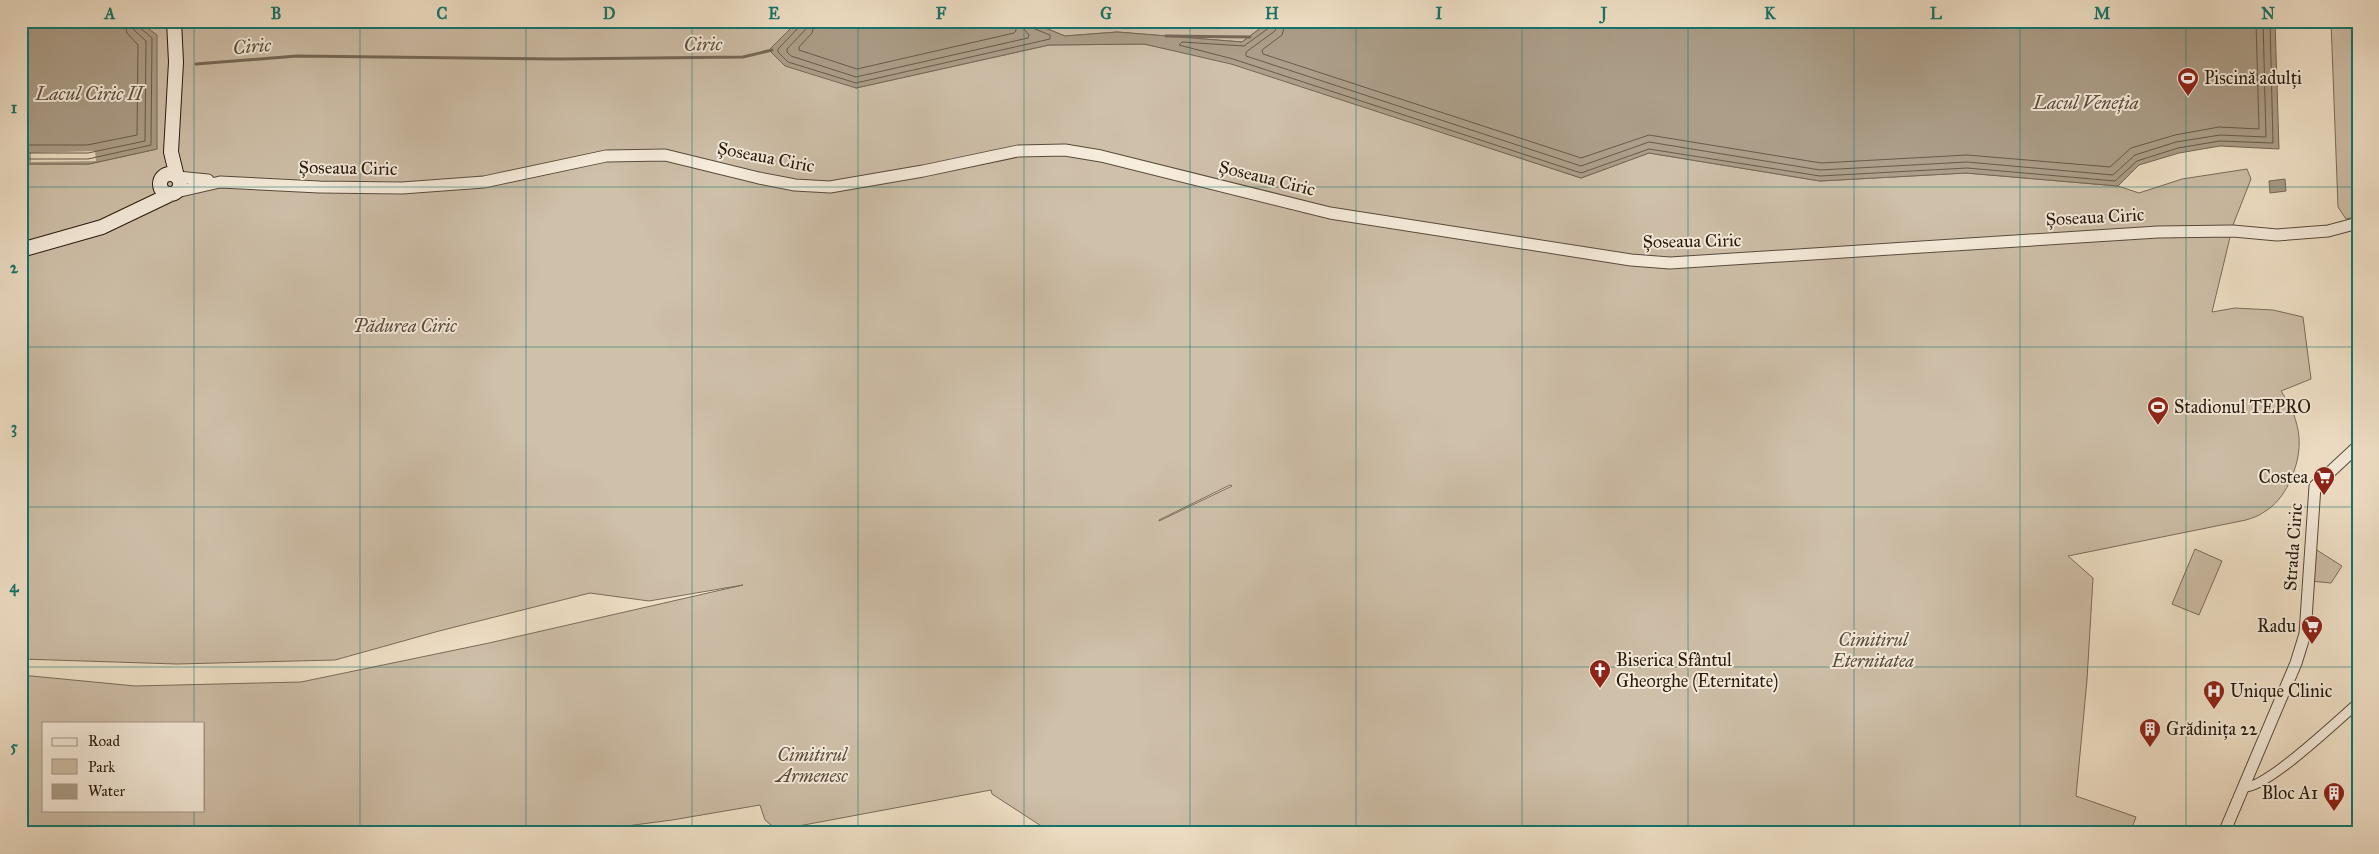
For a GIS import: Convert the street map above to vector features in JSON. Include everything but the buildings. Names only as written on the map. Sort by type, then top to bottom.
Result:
[{"type":"main road","points":[[160,180],[162,190],[173,194],[180,185],[176,177],[171,152],[176,62],[174,21]]},
{"type":"main road","points":[[142,206],[160,180],[171,152]]},
{"type":"main road","points":[[160,180],[170,174],[176,177]]},
{"type":"main road","name":"Șoseaua Ciric","points":[[21,250],[102,227],[142,206],[173,194]]},
{"type":"street","name":"Șoseaua Ciric","points":[[173,194],[196,186],[220,182],[319,187],[402,188],[484,182],[606,156],[665,155],[795,185],[830,187],[923,171],[1018,151],[1065,150],[1101,156],[1330,212],[1631,260],[1670,263],[2158,232],[2233,231],[2277,235],[2335,229],[2358,223]]},
{"type":"street","points":[[176,177],[220,182]]},
{"type":"street","name":"Strada Ciric","points":[[2224,833],[2296,663],[2305,634],[2315,486],[2358,446]]},
{"type":"street","points":[[2245,787],[2257,785],[2288,763],[2358,704]]},
{"type":"green space","name":"Pădurea Ciric","points":[[138,21],[798,21],[769,50],[856,88],[1049,45],[1144,44],[1231,63],[1581,178],[1649,153],[1820,181],[1966,173],[2118,186],[2139,193],[2182,179],[2247,169],[2251,179],[2233,225],[2212,312],[2235,308],[2273,310],[2303,317],[2311,379],[2281,391],[2288,402],[2297,425],[2299,448],[2294,471],[2289,483],[2282,495],[2272,506],[2255,517],[2246,520],[2068,556],[2093,578],[2087,680],[2076,796],[2136,817],[2130,833],[1052,833],[992,794],[991,790],[777,830],[765,820],[760,805],[672,820],[574,833],[21,833],[21,675],[135,686],[301,682],[489,643],[743,585],[649,601],[590,593],[439,631],[335,660],[177,664],[21,659],[21,164],[89,164],[157,149],[142,23]],"holes":[[[1230,485],[1232,486],[1159,521]]]},
{"type":"green space","points":[[1028,21],[1270,21],[1242,42],[1117,32],[1065,36]]},
{"type":"green space","points":[[2331,21],[2358,21],[2358,216],[2346,219],[2338,207]]},
{"type":"green space","points":[[2312,547],[2342,566],[2331,583],[2310,581]]},
{"type":"green space","points":[[2195,549],[2222,561],[2199,615],[2172,604]]},
{"type":"water","name":"Lacul Ciric II","points":[[21,21],[138,21],[157,35],[157,149],[89,164],[21,164]]},
{"type":"water","name":"Lacul Veneția","points":[[798,21],[1028,21],[1065,36],[1117,32],[1242,42],[1270,21],[2275,21],[2279,149],[2220,146],[2179,153],[2139,165],[2118,186],[1966,173],[1820,181],[1649,153],[1581,178],[1231,64],[1144,44],[1049,45],[856,88],[785,66],[769,50]]},
{"type":"water","points":[[2285,179],[2286,191],[2270,193],[2269,181]]},
{"type":"pier","points":[[95,151],[96,161],[31,162],[31,153]]},
{"type":"waterway","name":"Ciric","points":[[1166,36],[1250,37]]},
{"type":"waterway","name":"Ciric","points":[[196,64],[297,56],[559,59],[743,57],[772,50]]},
{"type":"place","name":"Piscină adulți","points":[[2188,97]]},
{"type":"place","name":"Stadionul TEPRO","points":[[2158,426]]},
{"type":"place","name":"Costea","points":[[2324,496]]},
{"type":"place","name":"Radu","points":[[2312,645]]},
{"type":"place","name":"Biserica Sfântul Gheorghe (Eternitate)","points":[[1600,689]]},
{"type":"place","name":"Unique Clinic","points":[[2214,710]]},
{"type":"place","name":"Grădinița 22","points":[[2150,748]]},
{"type":"place","name":"Bloc A1","points":[[2334,812]]},
{"type":"park label","name":"Cimitirul Eternitatea","points":[[1873,650]]},
{"type":"park label","name":"Cimitirul Armenesc","points":[[812,765]]}]
